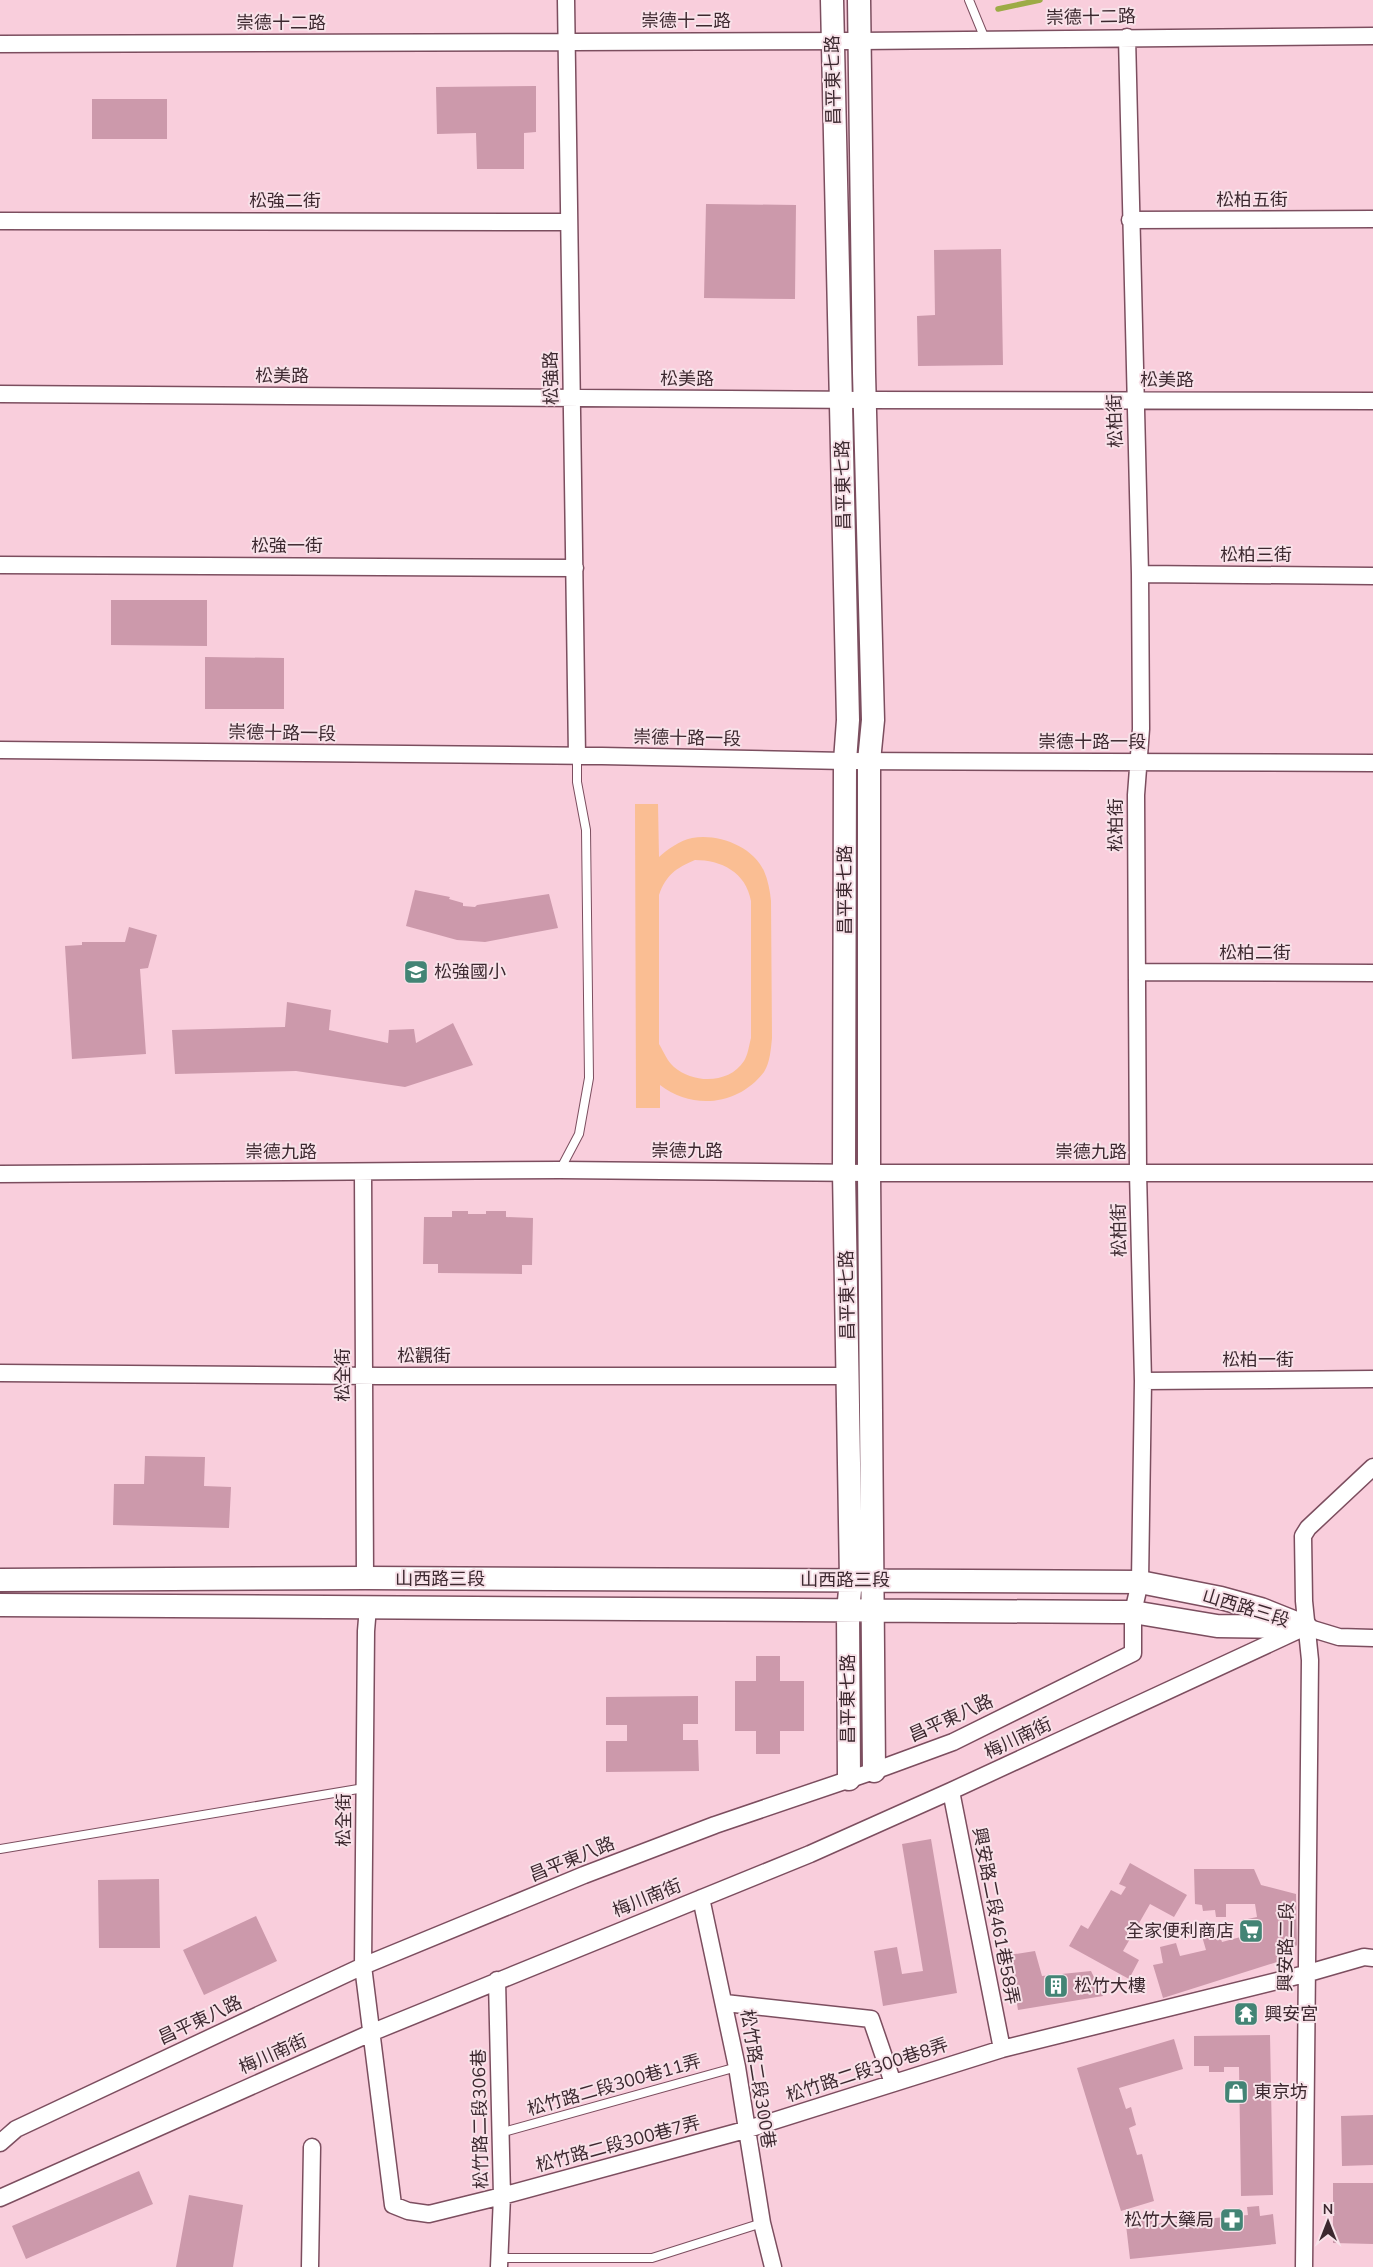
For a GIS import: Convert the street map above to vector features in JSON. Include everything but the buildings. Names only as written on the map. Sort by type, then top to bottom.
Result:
[{"type":"street","name":"松強路","points":[[566,0],[576,756]]},
{"type":"street","name":"昌平東七路","points":[[832,0],[848,720],[845,761],[844,1172],[851,1580],[848,1611],[848,1779]]},
{"type":"street","name":"昌平東七路","points":[[859,0],[872,720],[869,761],[869,1173],[874,1771]]},
{"type":"street","name":"崇德十二路","points":[[0,44],[859,41],[1373,36]]},
{"type":"street","name":"松柏街","points":[[1127,37],[1140,574],[1140,729],[1136,795],[1138,1172],[1143,1381],[1140,1582],[1133,1612]]},
{"type":"street","name":"松柏五街","points":[[1130,220],[1373,220]]},
{"type":"street","name":"松強二街","points":[[0,221],[570,222]]},
{"type":"street","name":"松美路","points":[[0,394],[841,400],[1373,400]]},
{"type":"street","name":"松強一街","points":[[0,565],[574,568]]},
{"type":"street","name":"松柏三街","points":[[1140,574],[1373,576]]},
{"type":"street","name":"崇德十路一段","points":[[0,750],[845,761],[1373,764]]},
{"type":"street","name":"松柏二街","points":[[1138,972],[1373,974]]},
{"type":"street","name":"崇德九路","points":[[0,1174],[560,1170],[869,1173],[1373,1173]]},
{"type":"street","name":"松全街","points":[[363,1172],[365,1578]]},
{"type":"street","name":"松觀街","points":[[0,1373],[848,1376]]},
{"type":"street","name":"松柏一街","points":[[1143,1381],[1373,1379]]},
{"type":"street","points":[[1373,1467],[1308,1528],[1303,1536],[1306,1627],[1339,1637],[1373,1638]]},
{"type":"street","name":"山西路三段","points":[[0,1580],[365,1578],[1140,1582],[1253,1607],[1306,1627]]},
{"type":"street","name":"山西路三段","points":[[0,1605],[1133,1612],[1216,1626],[1306,1627]]},
{"type":"street","name":"松全街","points":[[368,1607],[366,1631],[363,1966],[373,2032]]},
{"type":"street","name":"昌平東八路","points":[[0,2143],[16,2130],[58,2109],[363,1966],[715,1825],[953,1742],[1133,1654],[1133,1612]]},
{"type":"street","name":"梅川南街","points":[[0,2198],[373,2032],[810,1854],[1306,1627]]},
{"type":"street","name":"興安路二段","points":[[1304,2267],[1305,1974],[1310,1660],[1306,1627]]},
{"type":"street","name":"興安路二段461巷58弄","points":[[951,1791],[1002,2049]]},
{"type":"street","name":"松竹路二段300巷","points":[[701,1898],[725,2003],[737,2067],[745,2130],[762,2223],[773,2267]]},
{"type":"street","name":"松竹路二段300巷8弄","points":[[745,2130],[1002,2049],[1305,1974],[1364,1957],[1373,1958]]},
{"type":"street","name":"松竹路二段306巷","points":[[497,1980],[502,2196],[499,2262]]},
{"type":"street","points":[[725,2003],[871,2019],[893,2083]]},
{"type":"street","name":"松竹路二段300巷7弄","points":[[373,2032],[393,2205],[408,2211],[429,2214],[745,2130]]},
{"type":"street","points":[[310,2267],[312,2147]]},
{"type":"lane","points":[[968,0],[985,39]]},
{"type":"lane","points":[[560,1170],[579,1134],[589,1078],[586,830],[577,782],[576,756]]},
{"type":"lane","points":[[0,1849],[364,1788]]},
{"type":"lane","name":"松竹路二段300巷11弄","points":[[500,2133],[737,2067]]},
{"type":"lane","name":"松竹路二段306巷","points":[[499,2262],[652,2258],[762,2223]]},
{"type":"shaded area","points":[[635,804],[658,804],[659,857],[687,839],[712,838],[733,843],[743,848],[759,862],[764,871],[771,901],[772,1038],[769,1060],[764,1072],[741,1092],[728,1098],[700,1101],[673,1093],[660,1085],[660,1108],[636,1108]],"holes":[[[695,860],[723,865],[738,875],[744,882],[751,901],[751,1038],[745,1059],[738,1069],[730,1074],[711,1079],[701,1079],[682,1073],[669,1062],[659,1044],[659,895],[668,877],[677,869]]]},
{"type":"waterway","points":[[998,9],[1040,0]]},
{"type":"place","name":"松強國小","points":[[416,972]]},
{"type":"place","name":"全家便利商店","points":[[1251,1931]]},
{"type":"place","name":"松竹大樓","points":[[1056,1986]]},
{"type":"place","name":"興安宮","points":[[1246,2014]]},
{"type":"place","name":"東京坊","points":[[1236,2092]]},
{"type":"place","name":"松竹大藥局","points":[[1232,2220]]}]
